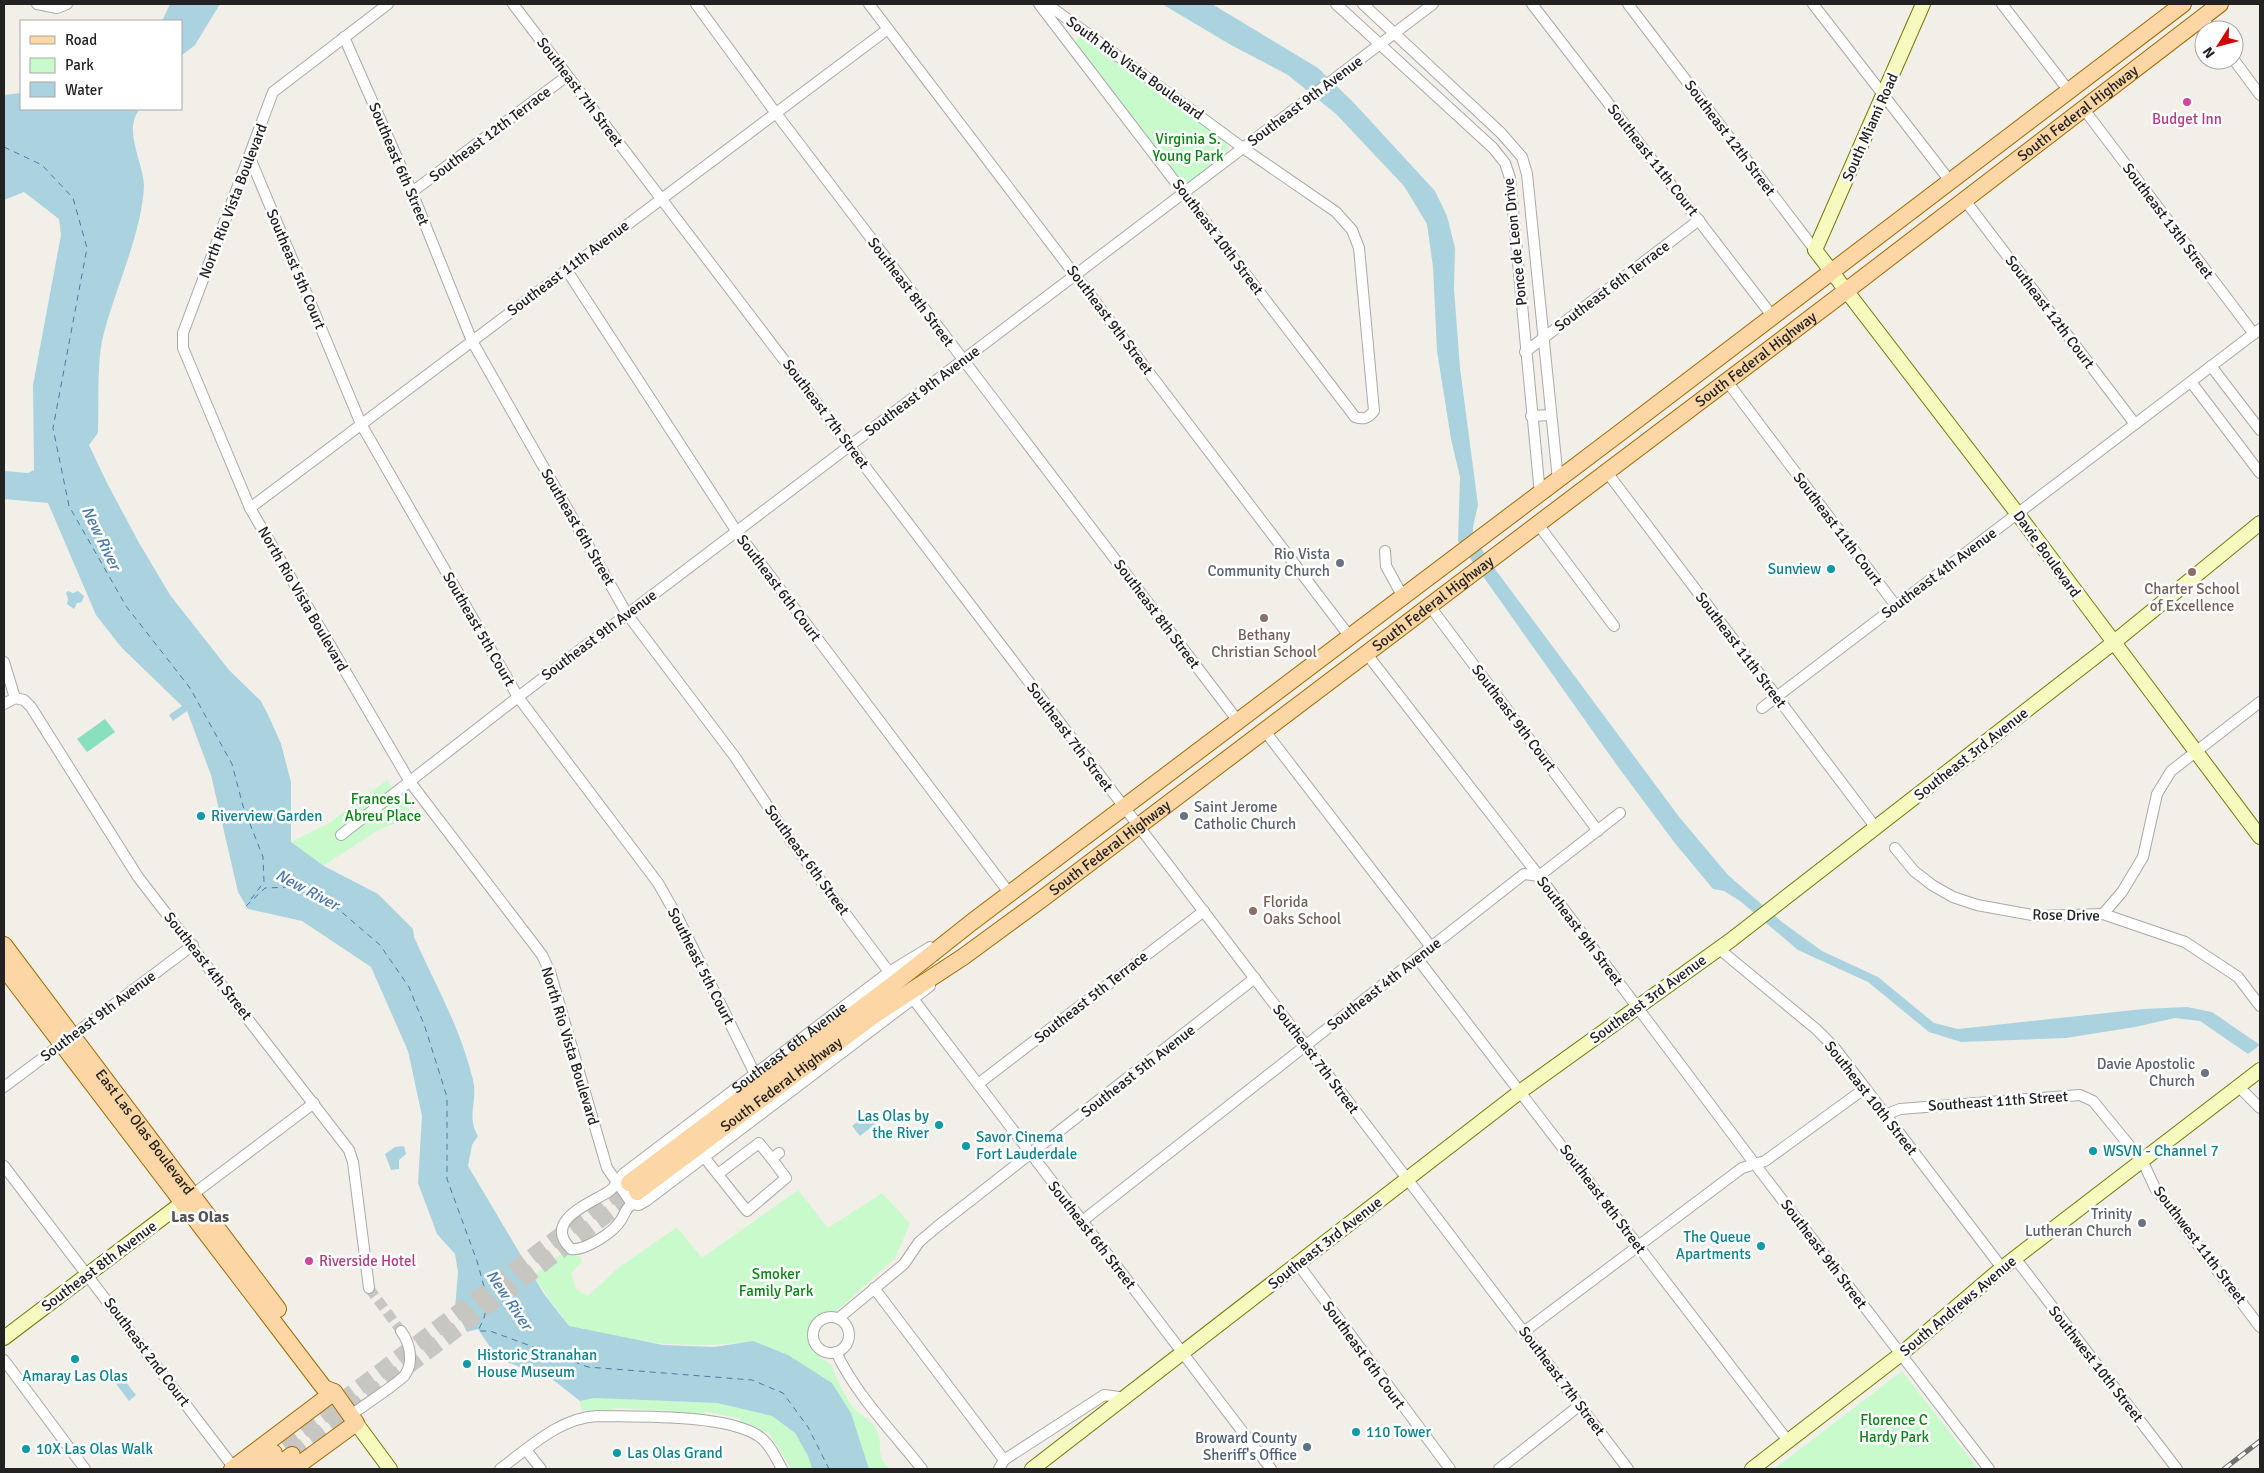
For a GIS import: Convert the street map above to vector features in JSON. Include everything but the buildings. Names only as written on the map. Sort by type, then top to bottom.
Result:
[{"type":"main road","name":"South Miami Road","points":[[1815,250],[1923,4]]},
{"type":"main road","name":"South Federal Highway","points":[[1403,597],[2183,4]]},
{"type":"main road","name":"South Federal Highway","points":[[2210,20],[2220,4]]},
{"type":"main road","name":"South Federal Highway","points":[[629,1191],[873,1016],[963,957],[1846,291],[2083,108],[2194,33]]},
{"type":"main road","points":[[2083,108],[2086,86],[2091,74]]},
{"type":"main road","points":[[2056,129],[2065,112],[2069,91]]},
{"type":"main road","name":"Southeast 12th Street","points":[[1815,250],[1832,271]]},
{"type":"main road","name":"Davie Boulevard","points":[[1832,271],[2017,513],[2260,837]]},
{"type":"main road","points":[[1606,471],[1607,458],[1617,436]]},
{"type":"main road","points":[[1538,523],[1554,498],[1558,480]]},
{"type":"main road","name":"Southeast 3rd Avenue","points":[[1032,1469],[1521,1091],[1731,940],[2113,643],[2260,523]]},
{"type":"main road","points":[[1366,653],[1367,640],[1380,614],[1403,597]]},
{"type":"main road","name":"South Federal Highway","points":[[629,1191],[972,922],[1380,614]]},
{"type":"main road","points":[[1338,674],[1351,646],[1350,638]]},
{"type":"main road","name":"East Las Olas Boulevard","points":[[4,945],[67,1040],[187,1199],[333,1382],[334,1392],[390,1469]]},
{"type":"main road","name":"East Las Olas Boulevard","points":[[4,968],[67,1040]]},
{"type":"main road","name":"South Andrews Avenue","points":[[1752,1469],[1901,1354],[2002,1268],[2143,1162],[2260,1070]]},
{"type":"main road","name":"Southeast 8th Avenue","points":[[4,1338],[187,1199]]},
{"type":"main road","points":[[233,1469],[334,1392]]},
{"type":"main road","points":[[273,1469],[289,1456],[353,1419]]},
{"type":"main road","points":[[252,1469],[289,1456]]},
{"type":"street","points":[[37,4],[57,8],[67,4]]},
{"type":"street","name":"North Rio Vista Boulevard","points":[[388,4],[273,92],[250,158],[183,333],[184,348],[250,508],[410,782],[542,955],[550,972],[606,1168],[629,1191]]},
{"type":"street","name":"Southeast 7th Street","points":[[513,4],[1124,808],[1525,1331],[1628,1469]]},
{"type":"street","name":"Southeast 8th Street","points":[[696,4],[775,112],[1238,721]]},
{"type":"street","name":"Southeast 9th Street","points":[[868,4],[1350,638]]},
{"type":"street","name":"Southeast 10th Street","points":[[1039,4],[1355,417],[1362,419]]},
{"type":"street","name":"South Rio Vista Boulevard","points":[[1046,4],[1244,148],[1336,212],[1352,230],[1359,248],[1374,411],[1370,416],[1362,419]]},
{"type":"street","name":"Ponce de Leon Drive","points":[[1336,4],[1506,163],[1510,178],[1531,416],[1540,494]]},
{"type":"street","points":[[1363,4],[1393,34]]},
{"type":"street","name":"Southeast 9th Avenue","points":[[341,835],[627,614],[1433,4]]},
{"type":"street","name":"Southeast 11th Court","points":[[1532,4],[1773,317]]},
{"type":"street","name":"Southeast 12th Street","points":[[1628,4],[1815,250]]},
{"type":"street","points":[[1813,4],[1950,181]]},
{"type":"street","points":[[2002,4],[2069,91]]},
{"type":"street","name":"Southeast 11th Avenue","points":[[250,508],[661,197],[888,29]]},
{"type":"street","points":[[1070,45],[1086,32]]},
{"type":"street","name":"Ponce de Leon Drive","points":[[1393,34],[1502,133],[1522,157],[1527,174],[1558,480]]},
{"type":"street","name":"Southeast 6th Street","points":[[344,37],[412,192],[472,341],[627,614],[735,757],[791,841],[889,972]]},
{"type":"street","points":[[1407,69],[1410,61],[1419,57]]},
{"type":"street","points":[[2241,70],[2260,95]]},
{"type":"street","name":"Southeast 12th Terrace","points":[[412,192],[567,76]]},
{"type":"street","name":"Southeast 13th Street","points":[[2083,108],[2257,332]]},
{"type":"street","name":"Southeast 5th Court","points":[[250,158],[361,424],[518,697],[658,883],[678,918],[755,1074]]},
{"type":"street","name":"Southeast 12th Court","points":[[1964,199],[2135,424]]},
{"type":"street","name":"Southeast 6th Terrace","points":[[1525,352],[1699,220]]},
{"type":"street","name":"Southeast 6th Court","points":[[566,269],[737,532],[1010,894]]},
{"type":"street","name":"Southeast 4th Avenue","points":[[1762,708],[2257,332]]},
{"type":"street","points":[[2211,366],[2260,430]]},
{"type":"street","name":"Southeast 11th Court","points":[[1726,380],[1896,606]]},
{"type":"street","points":[[2191,382],[2260,473]]},
{"type":"street","points":[[1531,416],[1551,415]]},
{"type":"street","name":"Southeast 11th Street","points":[[1606,471],[1876,828]]},
{"type":"street","points":[[1538,523],[1614,626]]},
{"type":"street","points":[[1385,551],[1386,566],[1403,597]]},
{"type":"street","name":"Southeast 9th Court","points":[[1430,605],[1598,831]]},
{"type":"street","name":"Southeast 9th Street","points":[[1366,653],[1539,876],[1754,1163],[1989,1469]]},
{"type":"street","points":[[4,662],[15,698],[4,704]]},
{"type":"street","name":"Southeast 4th Street","points":[[15,698],[24,700],[31,707],[124,856],[314,1103],[352,1156],[369,1288]]},
{"type":"street","points":[[2102,914],[2122,892],[2143,857],[2157,794],[2171,771],[2260,702]]},
{"type":"street","points":[[1264,730],[1431,947]]},
{"type":"street","name":"Southeast 4th Avenue","points":[[1081,1222],[1524,874],[1539,876],[1620,813]]},
{"type":"street","name":"Rose Drive","points":[[1895,848],[1914,870],[1932,885],[1953,897],[1977,905],[2037,916],[2102,914],[2185,942],[2238,977],[2260,1006]]},
{"type":"street","name":"Southeast 5th Terrace","points":[[978,1084],[1204,911]]},
{"type":"street","name":"Southeast 6th Avenue","points":[[629,1191],[623,1174],[889,972],[972,922]]},
{"type":"street","name":"Southeast 9th Avenue","points":[[4,1087],[193,946]]},
{"type":"street","name":"Southeast 10th Street","points":[[1718,948],[1816,1029],[1834,1047],[1864,1089],[2002,1268]]},
{"type":"street","points":[[629,1191],[639,1205],[646,1201],[914,1000],[963,957]]},
{"type":"street","name":"Southeast 8th Street","points":[[1417,958],[1788,1441]]},
{"type":"street","name":"Southeast 5th Avenue","points":[[839,1318],[904,1264],[919,1242],[938,1226],[1255,978]]},
{"type":"street","name":"Southeast 6th Street","points":[[914,1000],[1030,1155],[1271,1469]]},
{"type":"street","points":[[2238,1087],[2260,1108]]},
{"type":"street","points":[[1525,1331],[1742,1168],[1765,1161],[1864,1089]]},
{"type":"street","name":"Southeast 11th Street","points":[[1884,1115],[1900,1109],[2080,1095],[2093,1101],[2143,1162]]},
{"type":"street","name":"Southeast 8th Avenue","points":[[187,1199],[314,1103]]},
{"type":"street","points":[[704,1157],[747,1211],[786,1178],[776,1156],[759,1143],[718,1174]]},
{"type":"street","name":"Southwest 11th Street","points":[[2143,1162],[2155,1188],[2260,1327]]},
{"type":"street","name":"Southeast 2nd Court","points":[[4,1166],[233,1469]]},
{"type":"street","points":[[629,1191],[622,1219],[616,1226],[586,1248],[571,1249],[564,1242],[561,1230],[564,1222],[587,1204],[609,1192],[629,1191]]},
{"type":"street","name":"Southwest 10th Street","points":[[2015,1258],[2177,1469]]},
{"type":"street","name":"Southeast 6th Court","points":[[1298,1264],[1450,1469]]},
{"type":"street","points":[[874,1288],[1001,1464],[1104,1394],[1126,1398]]},
{"type":"street","points":[[833,1316],[839,1318],[848,1327],[849,1333],[846,1345],[836,1352],[825,1352],[820,1349],[813,1334],[817,1323],[821,1319],[833,1316]]},
{"type":"street","points":[[353,1419],[405,1375],[410,1354],[409,1345],[401,1331]]},
{"type":"street","points":[[836,1352],[844,1368],[858,1388],[922,1469]]},
{"type":"street","points":[[4,1360],[85,1469]]},
{"type":"street","points":[[1499,1469],[1580,1405]]},
{"type":"street","points":[[500,1469],[550,1432],[583,1416],[640,1417],[729,1424],[759,1436],[768,1445],[782,1469]]},
{"type":"street","points":[[526,1450],[541,1469]]},
{"type":"green space","name":"Virginia S. Young Park","points":[[1080,37],[1086,38],[1225,139],[1228,148],[1226,154],[1189,183],[1181,181],[1076,46],[1075,42]]},
{"type":"green space","points":[[105,719],[115,732],[87,752],[77,739]]},
{"type":"green space","name":"Frances L. Abreu Place","points":[[387,780],[414,816],[378,830],[323,866],[291,842],[329,823]]},
{"type":"green space","name":"Smoker Family Park","points":[[798,1190],[828,1228],[882,1193],[910,1223],[895,1258],[807,1338],[813,1351],[831,1364],[851,1405],[870,1422],[878,1433],[882,1458],[889,1469],[869,1469],[851,1413],[753,1341],[729,1344],[683,1345],[638,1341],[569,1326],[533,1276],[565,1251],[580,1257],[582,1262],[571,1273],[577,1290],[588,1296],[617,1269],[677,1227],[702,1258]]},
{"type":"green space","name":"Florence C Hardy Park","points":[[1902,1371],[1978,1469],[1774,1469]]},
{"type":"green space","points":[[594,1398],[717,1403],[772,1416],[795,1433],[808,1456],[812,1469],[791,1469],[769,1433],[748,1426],[738,1418],[706,1412],[701,1417],[676,1414],[671,1411],[616,1408],[609,1411],[581,1410],[580,1401]]},
{"type":"water","points":[[170,4],[220,4],[195,45],[182,55],[182,20],[162,20]]},
{"type":"water","points":[[1162,4],[1212,4],[1318,68],[1354,103],[1435,191],[1447,216],[1455,248],[1454,289],[1460,368],[1478,505],[1473,536],[1495,569],[1680,818],[1728,875],[1782,922],[1822,951],[1878,977],[1934,1023],[1958,1029],[2143,1009],[2187,1007],[2212,1012],[2260,1045],[2248,1054],[2200,1021],[2175,1018],[2135,1027],[2066,1038],[1961,1042],[1929,1032],[1868,982],[1798,950],[1740,901],[1724,891],[1713,889],[1674,842],[1616,764],[1458,541],[1460,477],[1451,439],[1437,351],[1433,267],[1427,224],[1404,186],[1336,114],[1288,75],[1231,45]]},
{"type":"water","name":"New River","points":[[20,93],[20,110],[139,110],[135,117],[133,136],[143,177],[142,204],[133,243],[102,341],[99,374],[98,433],[89,445],[138,541],[170,595],[229,670],[261,701],[281,744],[291,782],[291,842],[324,866],[378,894],[413,929],[414,937],[455,1025],[473,1080],[472,1115],[478,1136],[472,1145],[468,1166],[544,1294],[569,1326],[663,1345],[714,1347],[753,1341],[788,1355],[832,1383],[851,1413],[869,1469],[812,1469],[808,1456],[795,1433],[772,1416],[717,1403],[594,1398],[580,1401],[542,1371],[520,1367],[507,1362],[490,1347],[478,1329],[467,1332],[455,1309],[458,1272],[455,1254],[437,1234],[418,1183],[422,1116],[408,1051],[371,967],[302,921],[248,909],[238,892],[211,775],[187,711],[173,721],[169,715],[182,706],[121,647],[96,615],[48,503],[4,499],[4,471],[28,473],[34,470],[33,385],[61,235],[59,219],[24,192],[4,200],[4,95]]},
{"type":"water","points":[[68,591],[73,593],[78,591],[84,596],[82,602],[77,603],[74,609],[67,604],[66,593]]},
{"type":"water","points":[[871,1111],[879,1121],[860,1136],[852,1126]]},
{"type":"water","points":[[404,1146],[406,1154],[399,1160],[399,1169],[391,1170],[385,1154],[395,1147]]},
{"type":"water","points":[[121,1376],[136,1395],[129,1401],[114,1381]]},
{"type":"ferry route","points":[[4,147],[42,165],[73,198],[87,248],[53,428],[69,506],[126,606],[190,688],[232,764],[243,806],[263,857],[264,882],[248,903]]},
{"type":"ferry route","points":[[246,906],[265,888],[293,887],[337,908],[380,945],[409,987],[425,1027],[447,1097],[447,1179],[477,1261],[488,1301],[484,1318],[478,1331],[490,1331],[588,1367],[752,1380],[783,1393],[808,1427],[829,1469]]},
{"type":"tunnel","points":[[283,1445],[629,1183]]},
{"type":"tunnel","points":[[292,1455],[637,1192]]},
{"type":"tunnel","points":[[369,1288],[401,1331]]},
{"type":"railway","points":[[2224,1469],[2260,1441]]},
{"type":"place","name":"Budget Inn","points":[[2187,102]]},
{"type":"place","name":"Rio Vista Community Church","points":[[1340,563]]},
{"type":"place","name":"Sunview","points":[[1831,569]]},
{"type":"place","name":"Charter School of Excellence","points":[[2192,572]]},
{"type":"place","name":"Bethany Christian School","points":[[1264,618]]},
{"type":"place","name":"Riverview Garden","points":[[201,816]]},
{"type":"place","name":"Saint Jerome Catholic Church","points":[[1184,816]]},
{"type":"place","name":"Florida Oaks School","points":[[1253,911]]},
{"type":"place","name":"Davie Apostolic Church","points":[[2205,1073]]},
{"type":"place","name":"Las Olas by the River","points":[[939,1125]]},
{"type":"place","name":"Savor Cinema Fort Lauderdale","points":[[966,1146]]},
{"type":"place","name":"WSVN - Channel 7","points":[[2093,1151]]},
{"type":"place","name":"Trinity Lutheran Church","points":[[2142,1223]]},
{"type":"place","name":"The Queue Apartments","points":[[1761,1246]]},
{"type":"place","name":"Riverside Hotel","points":[[309,1261]]},
{"type":"place","name":"Amaray Las Olas","points":[[75,1359]]},
{"type":"place","name":"Historic Stranahan House Museum","points":[[467,1364]]},
{"type":"place","name":"110 Tower","points":[[1356,1432]]},
{"type":"place","name":"Broward County Sheriff's Office","points":[[1307,1447]]},
{"type":"place","name":"10X Las Olas Walk","points":[[26,1449]]},
{"type":"place","name":"Las Olas Grand","points":[[617,1453]]},
{"type":"district","name":"Las Olas","points":[[200,1217]]}]
